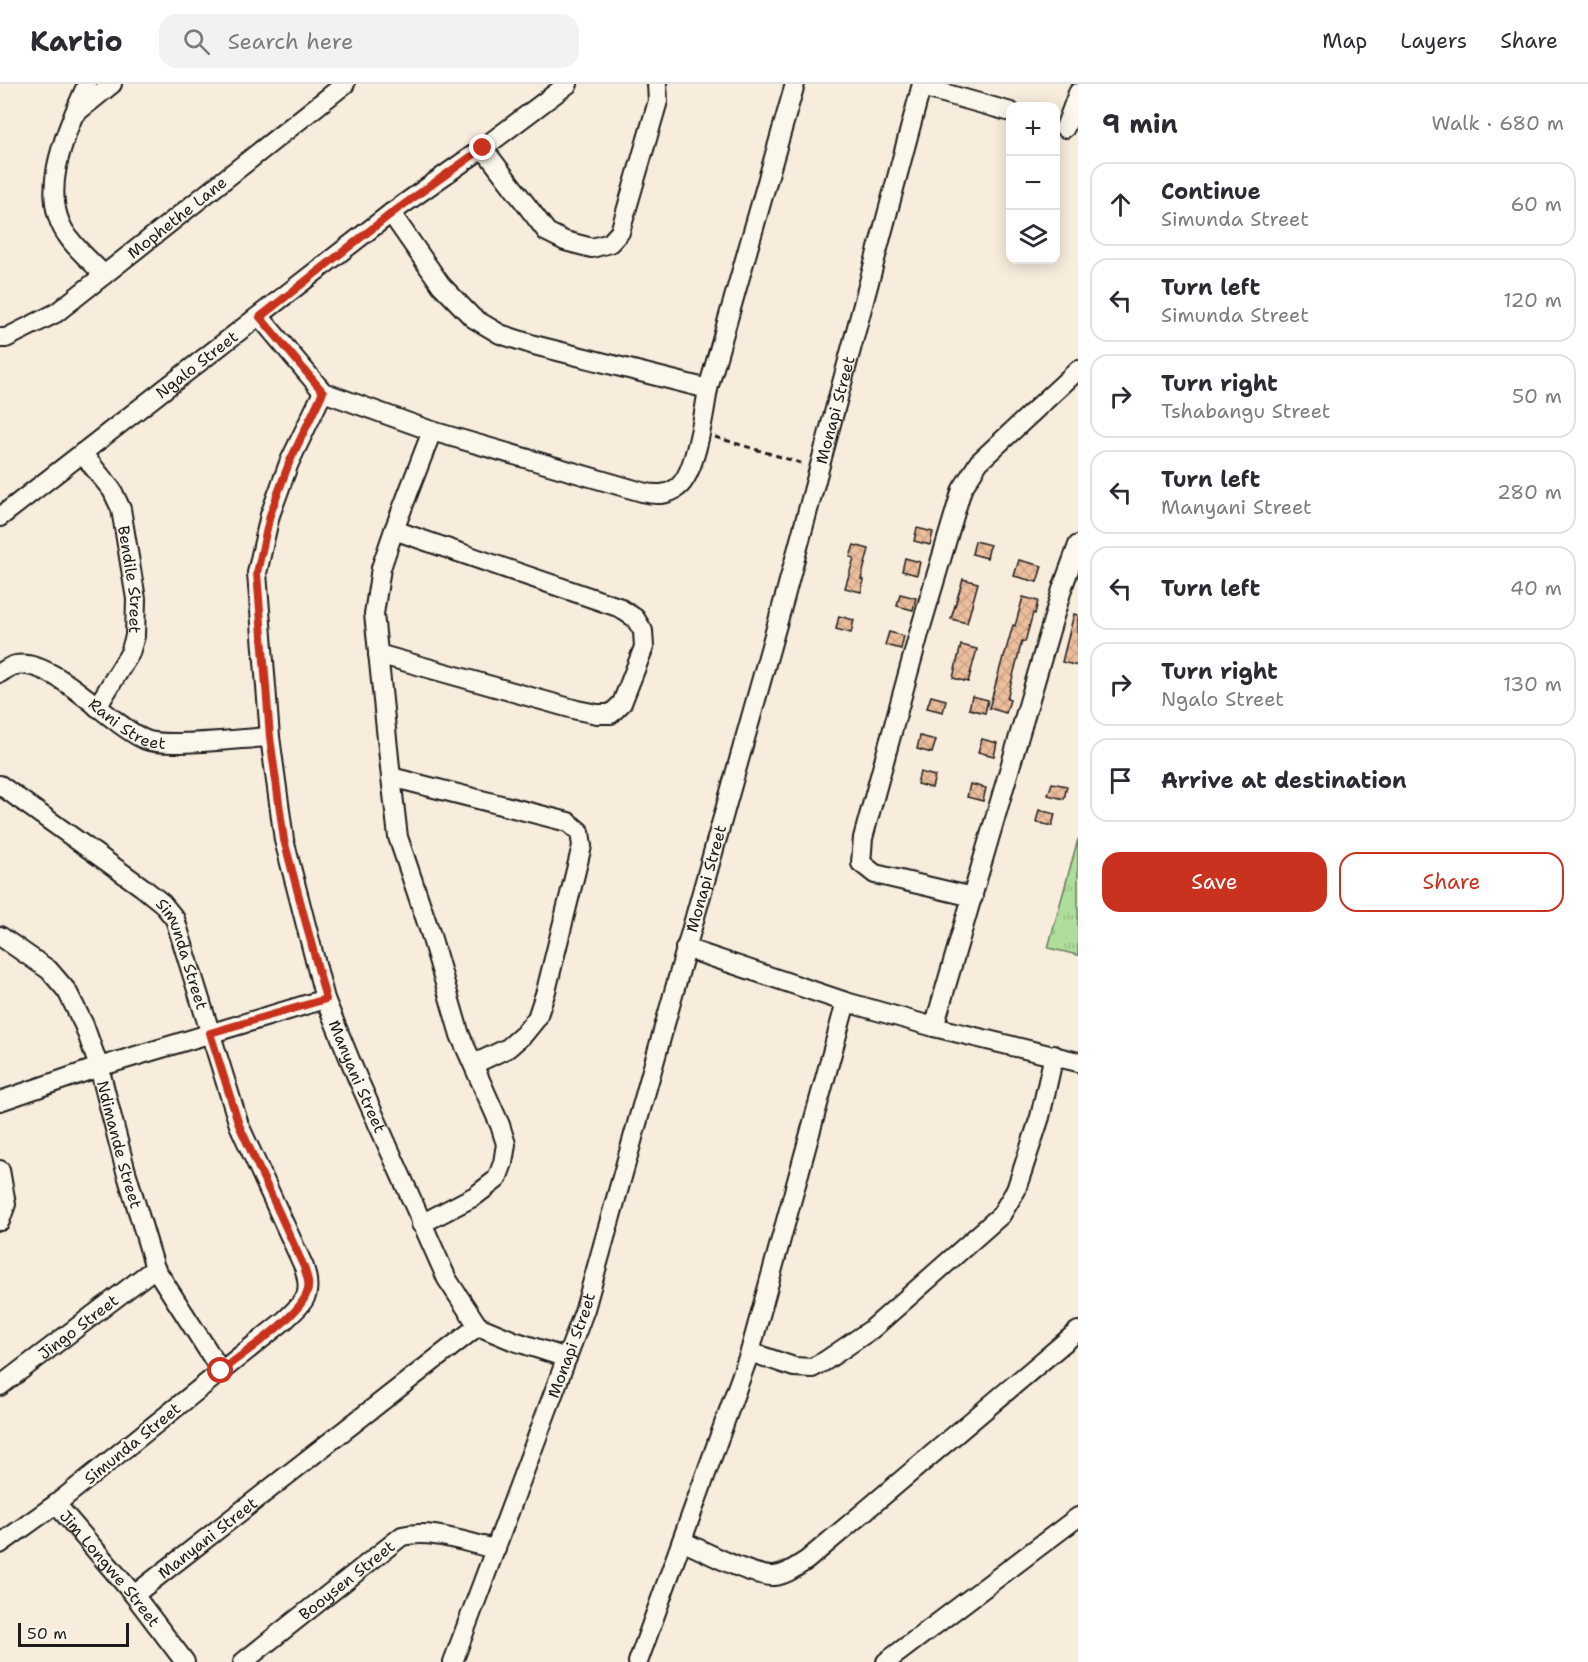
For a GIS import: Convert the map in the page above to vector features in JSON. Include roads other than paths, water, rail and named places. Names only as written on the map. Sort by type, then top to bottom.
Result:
[{"type":"street","points":[[87,84],[58,158],[54,194],[59,219],[68,238],[104,275]]},
{"type":"street","points":[[74,115],[112,84]]},
{"type":"street","name":"Mophethe Lane","points":[[0,338],[6,338],[56,313],[345,84]]},
{"type":"street","name":"Ngalo Street","points":[[0,517],[392,213],[568,84]]},
{"type":"street","points":[[483,148],[548,232],[565,241],[592,248],[610,243],[620,232],[628,208],[658,101],[657,84]]},
{"type":"street","points":[[260,317],[323,392],[432,431],[642,492],[658,495],[672,492],[688,475],[700,432],[708,389],[795,84]]},
{"type":"street","points":[[922,85],[1006,110]]},
{"type":"street","name":"Monapi Street","points":[[453,1662],[585,1309],[820,469],[922,85]]},
{"type":"street","points":[[1066,128],[1078,93]]},
{"type":"street","points":[[392,213],[441,285],[473,318],[500,334],[534,345],[708,389]]},
{"type":"street","points":[[973,897],[875,874],[861,863],[863,838],[920,630],[962,489],[979,462],[1078,370]]},
{"type":"street","name":"Manyani Street","points":[[134,1595],[478,1326],[447,1280],[326,999],[284,840],[270,737],[257,573],[270,515],[289,463],[323,392]]},
{"type":"street","points":[[421,1224],[475,1196],[497,1179],[503,1163],[506,1144],[460,1035],[430,932],[398,837],[378,654],[374,614],[381,568],[432,431]]},
{"type":"street","name":"Bendile Street","points":[[82,453],[112,490],[121,509],[136,599],[135,636],[130,653],[97,706]]},
{"type":"street","points":[[378,654],[577,710],[611,714],[622,703],[644,647],[644,631],[634,618],[618,607],[394,530]]},
{"type":"street","points":[[934,1027],[1063,585],[1078,545]]},
{"type":"street","name":"Rani Street","points":[[0,673],[18,664],[47,671],[147,740],[173,742],[270,737]]},
{"type":"street","points":[[391,777],[568,822],[580,831],[582,846],[546,991],[537,1018],[508,1048],[474,1064]]},
{"type":"street","name":"Simunda Street","points":[[0,785],[162,903],[175,919],[239,1125],[304,1267],[309,1283],[307,1294],[301,1305],[285,1320],[56,1504],[0,1544]]},
{"type":"street","name":"Ndimande Street","points":[[0,936],[49,970],[67,991],[84,1025],[99,1067],[124,1168],[155,1268],[221,1371]]},
{"type":"street","points":[[685,948],[846,1002],[934,1027],[1078,1062]]},
{"type":"street","points":[[0,1101],[99,1067],[326,999]]},
{"type":"street","points":[[638,1662],[750,1352],[846,1002]]},
{"type":"street","points":[[750,1352],[794,1367],[812,1368],[825,1361],[872,1329],[1001,1215],[1016,1190],[1040,1117],[1054,1055]]},
{"type":"street","points":[[0,1170],[6,1204],[0,1221]]},
{"type":"street","name":"Jingo Street","points":[[0,1386],[155,1268]]},
{"type":"street","points":[[478,1326],[514,1341],[567,1358]]},
{"type":"street","points":[[682,1541],[751,1572],[772,1576],[786,1573],[807,1560],[1078,1331]]},
{"type":"street","name":"Jim Longwe Street","points":[[56,1504],[134,1595],[185,1662]]},
{"type":"street","points":[[886,1662],[1078,1517]]},
{"type":"street","name":"Booysen Street","points":[[243,1662],[402,1536],[415,1533],[433,1535],[496,1550]]}]
